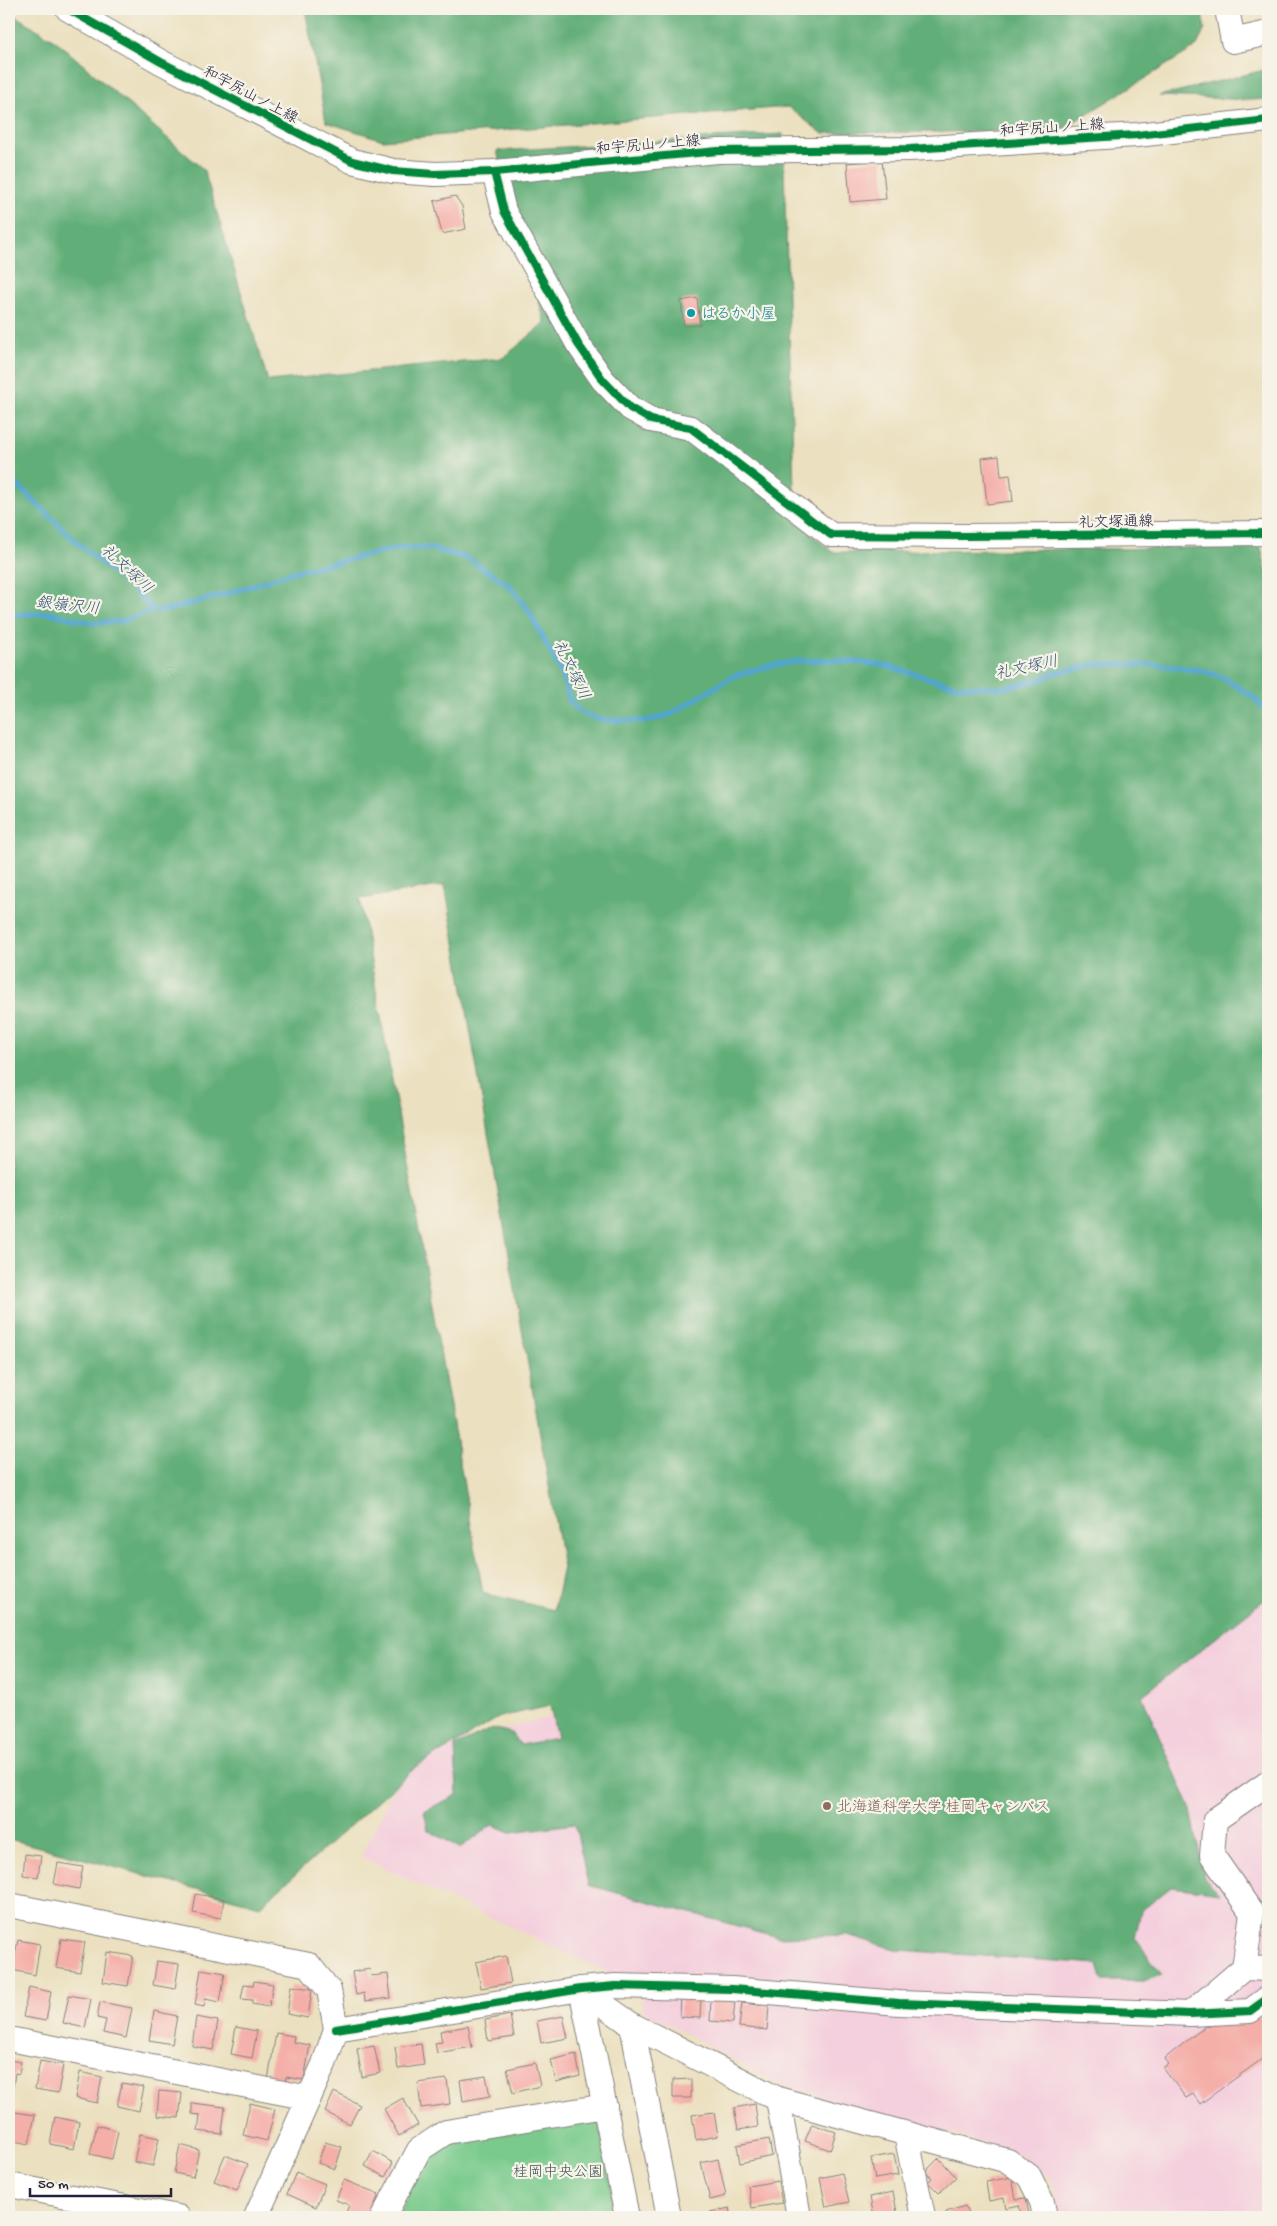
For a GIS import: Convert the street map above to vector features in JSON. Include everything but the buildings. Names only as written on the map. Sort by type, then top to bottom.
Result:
[{"type":"street","name":"和宇尻山ノ上線","points":[[68,9],[161,62],[352,161],[393,171],[435,174],[494,172],[718,151],[910,150],[1137,135],[1268,120]]},
{"type":"street","points":[[1227,9],[1233,41],[1268,33]]},
{"type":"street","name":"礼文塚通線","points":[[494,172],[504,211],[578,344],[603,380],[630,408],[651,420],[691,428],[831,535],[965,536],[1268,532]]},
{"type":"street","points":[[1190,2014],[1244,1968],[1252,1913],[1212,1855],[1215,1820],[1268,1783]]},
{"type":"street","points":[[9,1905],[309,1966],[329,1990],[336,2030],[324,2064],[256,2217]]},
{"type":"street","points":[[1244,1968],[1268,1969]]},
{"type":"street","points":[[336,2030],[581,1989],[615,1986],[732,1989],[899,2003],[1190,2014],[1250,2011],[1268,1998]]},
{"type":"street","points":[[581,1989],[632,2025],[778,2099],[1008,2160],[1029,2176],[1042,2202],[1045,2217]]},
{"type":"street","points":[[581,1989],[627,2217]]},
{"type":"street","points":[[632,2025],[669,2217]]},
{"type":"street","points":[[9,2039],[309,2098]]},
{"type":"street","points":[[778,2099],[799,2217]]},
{"type":"street","points":[[383,2217],[419,2150],[446,2132],[605,2106]]},
{"type":"street","points":[[906,2134],[923,2217]]},
{"type":"street","points":[[9,2185],[178,2217]]},
{"type":"shaded area","name":"北海道科学大学 桂岡キャンパス","points":[[1268,1389],[1268,2217],[1061,2217],[1051,2179],[1016,2152],[780,2085],[643,2010],[639,1987],[361,1857],[411,1754],[565,1713]]},
{"type":"green space","points":[[305,9],[1201,9],[1205,29],[1196,47],[1059,131],[822,133],[788,107],[383,140],[326,122]]},
{"type":"green space","points":[[9,12],[56,41],[204,170],[268,381],[503,358],[545,323],[497,151],[783,134],[795,520],[832,552],[1261,547],[1268,579],[1268,1597],[1142,1696],[1191,1810],[1204,1877],[1219,1893],[1171,1887],[1141,1911],[1135,1938],[1162,1975],[1144,1981],[1103,1981],[1098,1964],[898,1950],[847,1935],[778,1937],[588,1885],[575,1824],[511,1832],[492,1825],[460,1848],[428,1830],[424,1811],[457,1795],[455,1746],[493,1728],[511,1733],[521,1745],[557,1738],[550,1706],[500,1717],[417,1766],[260,1906],[9,1839]],"holes":[[[445,885],[563,1567],[554,1610],[483,1593],[360,899]]]},
{"type":"green space","points":[[1268,69],[1268,99],[1159,96]]},
{"type":"green space","name":"桂岡中央公園","points":[[588,2117],[599,2123],[616,2217],[398,2217],[423,2166],[430,2158],[450,2144]]},
{"type":"waterway","name":"礼文塚川","points":[[9,477],[74,540],[134,590],[153,610]]},
{"type":"waterway","name":"礼文塚川","points":[[9,615],[50,613],[92,623],[123,621],[153,610],[163,611],[230,593],[293,572],[399,548],[429,548],[467,558],[509,585],[529,611],[561,672],[570,701],[581,713],[603,720],[647,721],[671,714],[734,676],[768,666],[798,661],[833,660],[883,665],[956,686],[1003,688],[1096,664],[1159,665],[1204,671],[1224,678],[1253,697],[1268,712]]},
{"type":"cycle path","points":[[68,9],[161,62],[352,161],[393,171],[435,174],[494,172],[718,151],[910,149],[1137,135],[1268,120]]},
{"type":"cycle path","points":[[494,172],[504,211],[578,344],[603,380],[630,408],[651,420],[691,428],[831,535],[965,536],[1268,533]]},
{"type":"cycle path","points":[[336,2029],[581,1989],[615,1986],[732,1989],[899,2003],[1190,2014],[1250,2011],[1268,1998]]},
{"type":"place","name":"はるか小屋","points":[[691,313]]},
{"type":"place","name":"北海道科学大学 桂岡キャンパス","points":[[827,1806]]},
{"type":"water label","name":"銀嶺沢川","points":[[68,604]]}]
